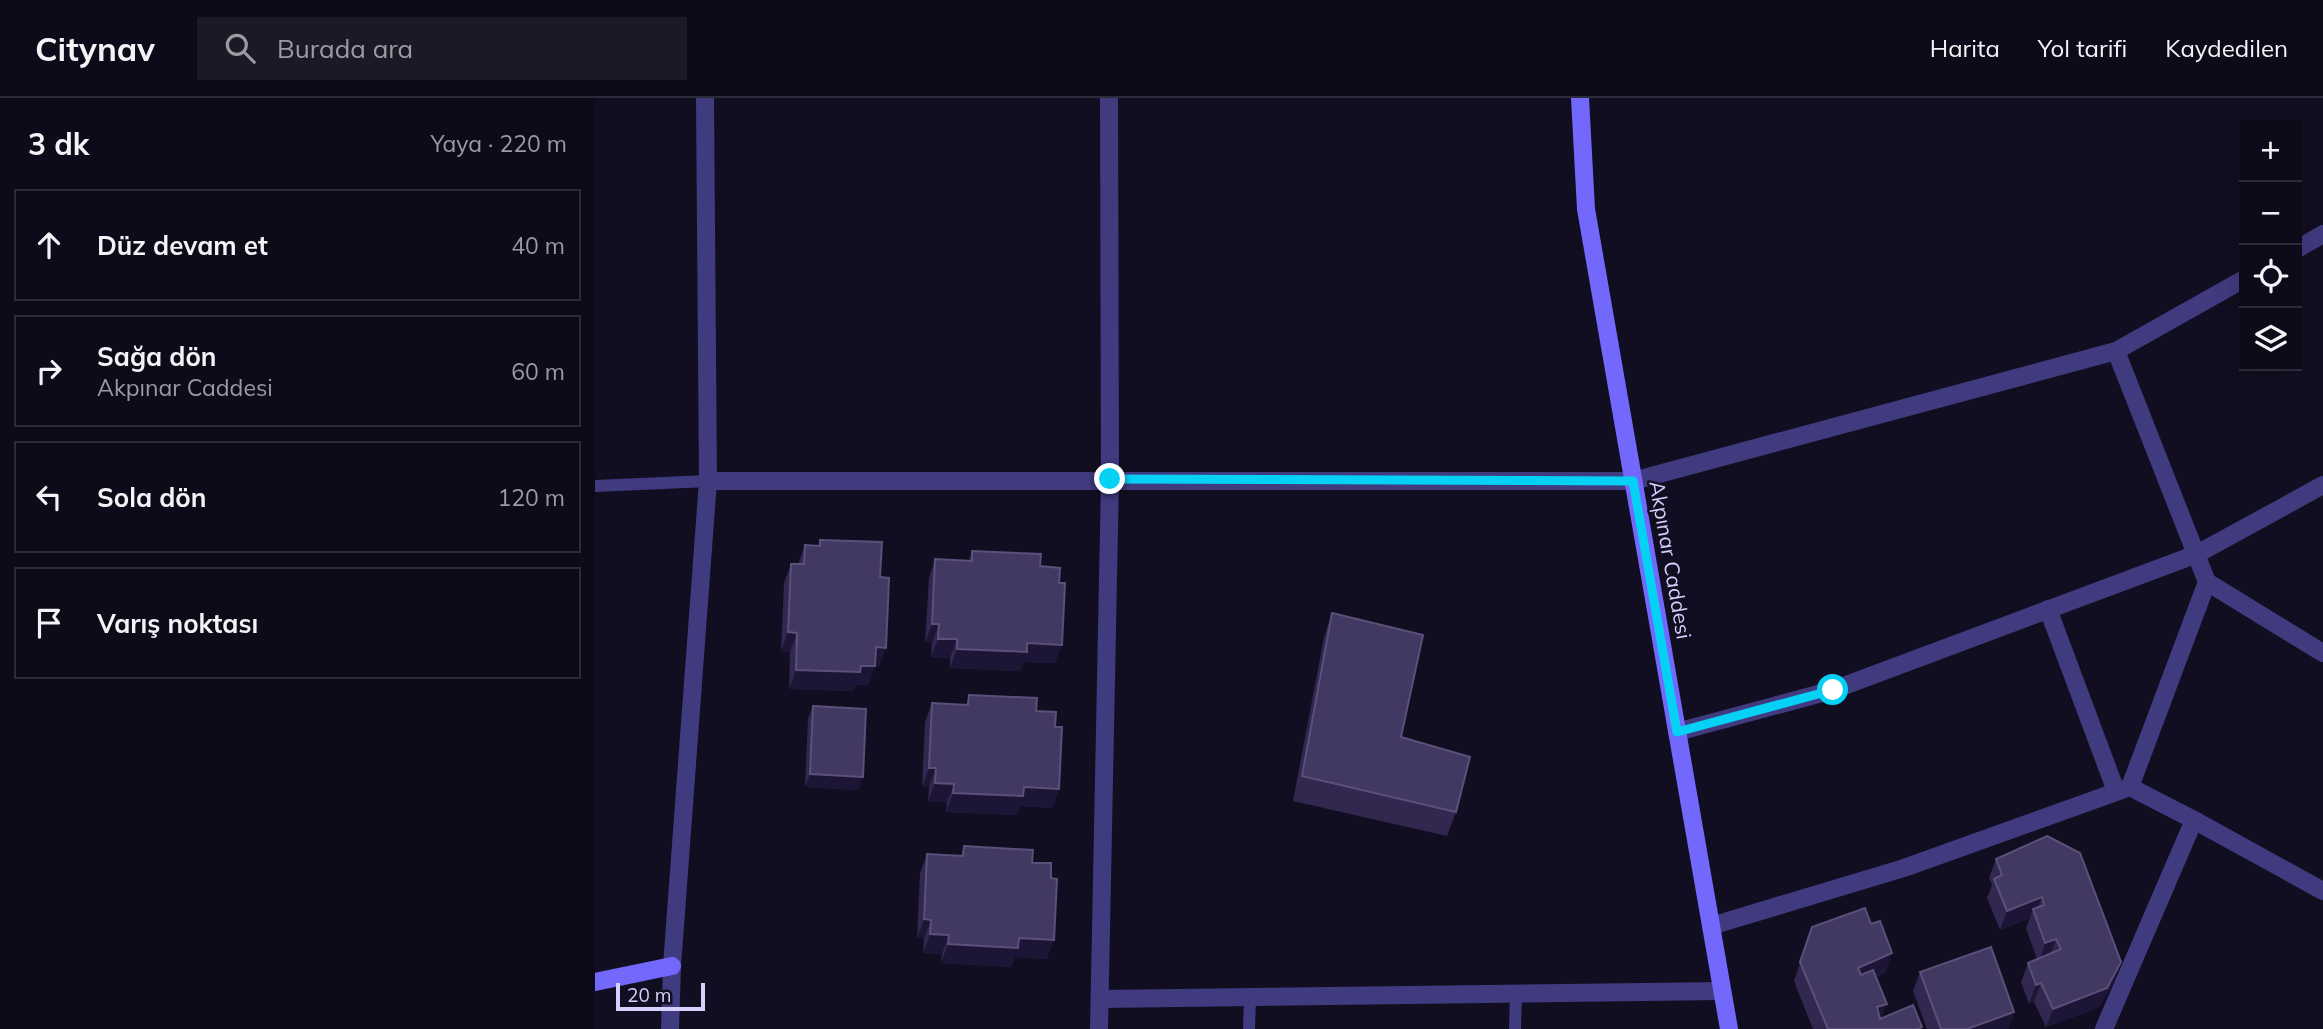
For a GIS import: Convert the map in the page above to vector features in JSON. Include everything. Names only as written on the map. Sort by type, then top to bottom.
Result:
[{"type":"street","points":[[670,1029],[672,966],[708,481],[705,98]]},
{"type":"street","points":[[1099,1029],[1110,479],[1109,98]]},
{"type":"street","name":"Akpınar Caddesi","points":[[1580,98],[1586,209],[1730,1029]]},
{"type":"street","points":[[2302,246],[2323,234]]},
{"type":"street","points":[[708,481],[1633,481],[2116,351],[2239,281]]},
{"type":"street","points":[[2116,351],[2207,582],[2323,653]]},
{"type":"street","points":[[1677,732],[1833,690],[2197,554],[2323,485]]},
{"type":"street","points":[[2123,789],[2207,582]]},
{"type":"street","points":[[2048,609],[2123,789]]},
{"type":"street","points":[[1711,926],[1904,868],[2123,789],[2194,820],[2323,891]]},
{"type":"street","points":[[2104,1029],[2194,820]]},
{"type":"street","points":[[595,982],[672,966]]},
{"type":"street","points":[[1101,999],[1722,991]]},
{"type":"lane","points":[[595,486],[708,481]]},
{"type":"lane","points":[[1515,1029],[1516,994]]},
{"type":"lane","points":[[1249,1029],[1250,997]]},
{"type":"building","points":[[820,540],[882,542],[880,577],[889,578],[886,648],[876,647],[875,666],[861,666],[860,672],[796,670],[797,633],[788,632],[791,564],[804,564],[805,545],[820,546]]},
{"type":"building","points":[[972,551],[1041,554],[1040,566],[1060,568],[1059,583],[1065,583],[1062,645],[1027,643],[1027,652],[957,649],[957,639],[938,639],[939,624],[932,624],[935,559],[972,561]]},
{"type":"building","points":[[1332,613],[1423,635],[1401,737],[1470,757],[1456,812],[1302,776]]},
{"type":"building","points":[[969,695],[1037,698],[1036,711],[1056,712],[1055,727],[1062,727],[1059,789],[1024,787],[1023,796],[953,793],[954,784],[935,783],[936,768],[929,768],[932,703],[968,705]]},
{"type":"building","points":[[813,706],[866,709],[863,777],[810,774]]},
{"type":"building","points":[[2047,836],[2080,853],[2121,962],[2107,988],[2053,1009],[2041,983],[2036,985],[2028,963],[2061,949],[2056,939],[2045,943],[2033,909],[2044,905],[2042,897],[2007,911],[1994,879],[2002,875],[1996,859]]},
{"type":"building","points":[[964,846],[1033,850],[1032,863],[1051,863],[1051,878],[1057,879],[1054,940],[1019,938],[1018,948],[948,944],[949,935],[930,934],[931,920],[924,919],[927,854],[963,856]]},
{"type":"building","points":[[1865,908],[1871,924],[1880,921],[1892,953],[1858,968],[1861,975],[1873,970],[1887,1004],[1877,1007],[1880,1019],[1913,1005],[1922,1027],[1918,1029],[1828,1029],[1800,962],[1812,927]]},
{"type":"building","points":[[1991,947],[2014,1012],[1967,1029],[1941,1029],[1920,972]]},
{"type":"route","points":[[1110,479],[1633,481],[1677,732],[1833,690]]}]
